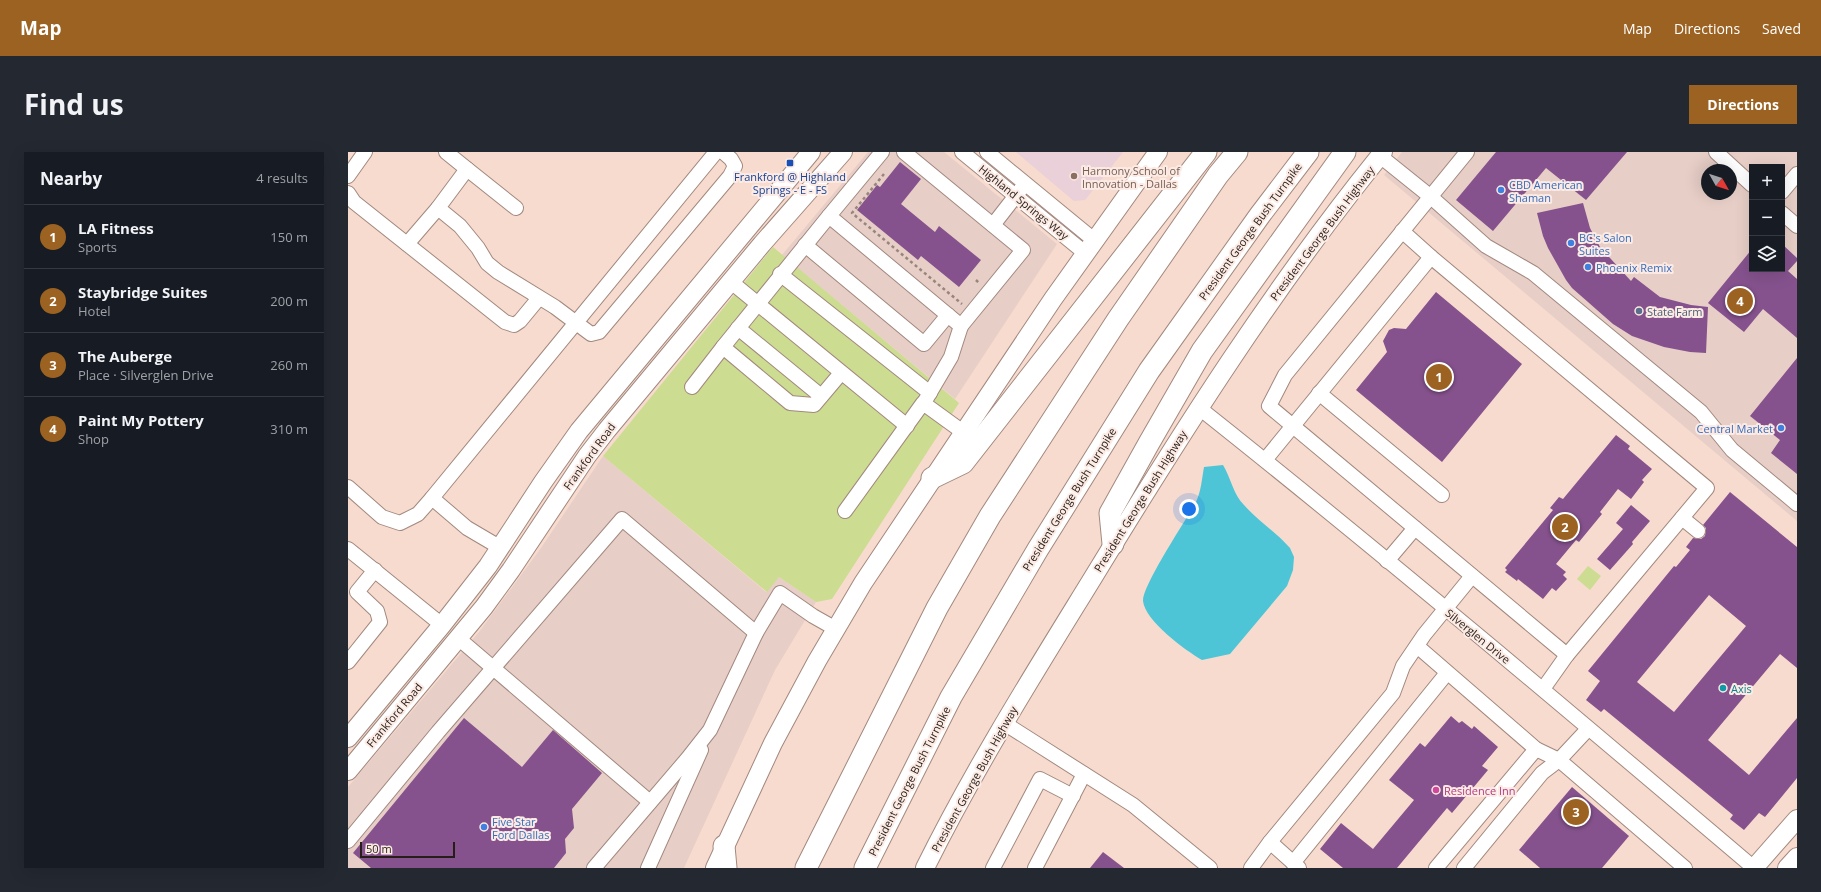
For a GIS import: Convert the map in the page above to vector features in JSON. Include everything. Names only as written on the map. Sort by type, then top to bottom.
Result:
[{"type":"highway","points":[[932,478],[963,463],[1206,152]]},
{"type":"highway","points":[[806,868],[937,608],[990,516],[1118,319],[1218,175],[1237,152]]},
{"type":"highway","name":"President George Bush Turnpike","points":[[865,868],[951,697],[1038,548],[1149,371],[1260,215],[1308,152]]},
{"type":"highway","points":[[1113,544],[1110,513],[1194,364],[1345,152]]},
{"type":"highway","points":[[724,846],[726,868]]},
{"type":"main road","name":"Frankford Road","points":[[348,738],[442,625],[501,548],[547,476],[579,431],[811,152]]},
{"type":"main road","name":"Frankford Road","points":[[348,770],[484,607],[568,484],[607,430],[730,281],[843,152]]},
{"type":"main road","points":[[714,868],[773,743],[863,583],[932,478],[1090,246],[1158,152]]},
{"type":"main road","name":"President George Bush Highway","points":[[925,868],[962,794],[1004,723],[1198,407],[1280,288],[1381,154]]},
{"type":"main road","points":[[442,625],[458,638]]},
{"type":"main road","points":[[1754,868],[1797,819]]},
{"type":"main road","points":[[1787,868],[1797,857]]},
{"type":"street","points":[[348,176],[365,152]]},
{"type":"street","points":[[446,152],[516,208]]},
{"type":"street","points":[[348,487],[382,517],[400,523],[418,514],[716,152]]},
{"type":"street","points":[[438,208],[460,226],[478,248],[487,263],[498,272],[555,307],[591,334],[599,332],[730,176],[735,166],[731,159],[723,152]]},
{"type":"street","points":[[692,387],[780,274],[882,152]]},
{"type":"street","points":[[845,511],[927,398],[951,357],[961,326],[1023,250],[904,152]]},
{"type":"street","name":"Highland Springs Way","points":[[962,152],[1016,196],[1090,246]]},
{"type":"street","name":"Highland Springs Way","points":[[987,152],[1026,184],[1090,246]]},
{"type":"street","points":[[1467,152],[1285,375],[1270,406],[1567,655]]},
{"type":"street","points":[[1716,152],[1749,182]]},
{"type":"street","points":[[1381,154],[1486,246],[1533,273],[1701,412],[1732,450],[1797,504]]},
{"type":"street","points":[[407,244],[438,208],[467,169]]},
{"type":"street","points":[[1785,188],[1797,174]]},
{"type":"street","points":[[993,225],[1026,184]]},
{"type":"street","points":[[348,193],[354,202],[505,322],[514,325],[539,298]]},
{"type":"street","points":[[829,216],[961,326]]},
{"type":"street","points":[[1785,216],[1797,226]]},
{"type":"street","points":[[1402,231],[1707,488],[1567,655],[1543,689]]},
{"type":"street","points":[[805,244],[924,344],[948,315]]},
{"type":"street","points":[[1265,460],[1292,425],[1431,257]]},
{"type":"street","points":[[780,274],[927,398],[963,432]]},
{"type":"street","points":[[730,281],[907,426]]},
{"type":"street","points":[[738,328],[821,396]]},
{"type":"street","points":[[723,347],[790,403],[814,405],[841,373]]},
{"type":"street","points":[[1319,393],[1442,496]]},
{"type":"street","name":"Silverglen Drive","points":[[1198,407],[1265,460],[1543,689],[1588,729],[1754,868]]},
{"type":"street","points":[[432,498],[467,528],[501,548]]},
{"type":"street","points":[[1682,518],[1698,531]]},
{"type":"street","points":[[348,841],[438,732],[622,519],[756,633]]},
{"type":"street","points":[[1387,561],[1415,528]]},
{"type":"street","points":[[348,549],[442,625]]},
{"type":"street","points":[[348,662],[380,622],[378,611],[357,592],[375,570]]},
{"type":"street","points":[[1251,868],[1270,842],[1393,693],[1403,666],[1472,576]]},
{"type":"street","points":[[648,868],[710,730],[756,633],[780,593],[812,616],[836,629]]},
{"type":"street","points":[[458,638],[650,802]]},
{"type":"street","points":[[1417,646],[1536,749],[1559,760],[1685,868]]},
{"type":"street","points":[[1270,842],[1296,865],[1448,673]]},
{"type":"street","points":[[1004,723],[1133,805],[1210,868]]},
{"type":"street","points":[[1464,868],[1542,773],[1559,760],[1588,729]]},
{"type":"street","points":[[594,868],[710,730]]},
{"type":"street","points":[[1436,868],[1536,749]]},
{"type":"street","points":[[1035,868],[1084,774]]},
{"type":"street","points":[[993,868],[1040,779],[1073,796]]},
{"type":"path","points":[[884,174],[852,213],[966,308]]},
{"type":"shaded area","points":[[868,152],[944,152],[1057,244],[955,399],[782,255]]},
{"type":"shaded area","name":"Harmony School of Innovation - Dallas","points":[[1016,152],[1123,152],[1085,200],[1074,201]]},
{"type":"shaded area","points":[[1402,152],[1797,152],[1797,521],[1384,175]]},
{"type":"shaded area","points":[[603,456],[766,592],[779,577],[816,602],[775,670],[684,868],[348,868],[348,787],[479,632],[541,548]]},
{"type":"green space","points":[[773,247],[959,403],[832,599],[816,602],[779,577],[767,592],[603,456]]},
{"type":"green space","points":[[1588,566],[1601,576],[1590,590],[1577,579]]},
{"type":"water","points":[[1223,465],[1240,501],[1290,548],[1294,557],[1293,570],[1287,586],[1230,654],[1202,660],[1176,642],[1158,626],[1145,609],[1143,601],[1149,582],[1198,498],[1204,467]]},
{"type":"building","points":[[1496,152],[1627,152],[1586,200],[1546,168],[1493,231],[1456,200]]},
{"type":"building","points":[[900,162],[921,179],[901,204],[935,232],[939,226],[981,260],[959,287],[921,256],[918,260],[857,210],[877,185],[880,187]]},
{"type":"building","points":[[1583,203],[1590,228],[1600,247],[1631,281],[1634,277],[1660,297],[1691,305],[1708,307],[1706,353],[1690,352],[1664,347],[1632,336],[1613,324],[1572,288],[1548,248],[1537,213]]},
{"type":"building","points":[[1785,247],[1797,258],[1797,261],[1788,271],[1797,279],[1797,338],[1763,309],[1744,332],[1708,303],[1749,253],[1749,272],[1785,272]]},
{"type":"building","points":[[1436,292],[1522,364],[1442,462],[1356,390],[1387,352],[1383,341],[1389,330],[1394,328],[1406,329]]},
{"type":"building","name":"Central Market","points":[[1797,358],[1797,474],[1771,453],[1780,440],[1750,416]]},
{"type":"building","points":[[1616,435],[1630,446],[1628,449],[1652,469],[1642,480],[1644,482],[1631,499],[1618,489],[1600,512],[1602,514],[1579,542],[1576,540],[1556,564],[1566,572],[1563,575],[1567,579],[1556,591],[1552,588],[1543,599],[1518,579],[1517,581],[1505,572],[1507,570],[1505,568],[1553,510],[1550,508],[1559,497],[1563,499]]},
{"type":"building","name":"Axis","points":[[1730,492],[1797,547],[1797,668],[1780,654],[1708,740],[1749,775],[1797,718],[1797,778],[1765,817],[1759,813],[1744,830],[1730,819],[1733,815],[1604,709],[1601,712],[1586,700],[1600,681],[1588,671],[1674,566],[1676,567],[1690,550],[1686,547],[1693,538],[1701,539],[1705,536],[1706,528],[1703,525]],"holes":[[[1709,595],[1746,626],[1674,712],[1637,682]]]},
{"type":"building","points":[[1631,505],[1650,521],[1632,542],[1633,544],[1610,570],[1597,559],[1623,529],[1616,523]]},
{"type":"building","name":"Residence Inn","points":[[1451,716],[1459,723],[1462,721],[1472,729],[1474,726],[1498,747],[1482,766],[1488,770],[1452,813],[1447,808],[1397,868],[1343,868],[1320,849],[1341,823],[1373,849],[1414,800],[1389,780],[1420,743],[1425,747]]},
{"type":"building","points":[[464,718],[522,767],[553,730],[602,773],[572,809],[574,828],[565,839],[566,853],[554,868],[371,868],[353,853]]},
{"type":"building","points":[[1572,787],[1629,836],[1602,868],[1540,868],[1519,850]]},
{"type":"building","points":[[1103,852],[1124,868],[1090,868]]},
{"type":"place","name":"Frankford @ Highland Springs - E - FS","points":[[790,163]]},
{"type":"place","name":"Harmony School of Innovation - Dallas","points":[[1074,176]]},
{"type":"place","name":"CBD American Shaman","points":[[1501,190]]},
{"type":"place","name":"BC's Salon Suites","points":[[1571,243]]},
{"type":"place","name":"Phoenix Remix","points":[[1588,267]]},
{"type":"place","name":"Paint My Pottery","points":[[1740,301]]},
{"type":"place","name":"State Farm","points":[[1639,311]]},
{"type":"place","name":"LA Fitness","points":[[1439,377]]},
{"type":"place","name":"Central Market","points":[[1781,428]]},
{"type":"place","name":"Staybridge Suites","points":[[1565,527]]},
{"type":"place","name":"Axis","points":[[1723,688]]},
{"type":"place","name":"Residence Inn","points":[[1436,790]]},
{"type":"place","name":"The Auberge","points":[[1576,812]]},
{"type":"place","name":"Five Star Ford Dallas","points":[[484,827]]}]
